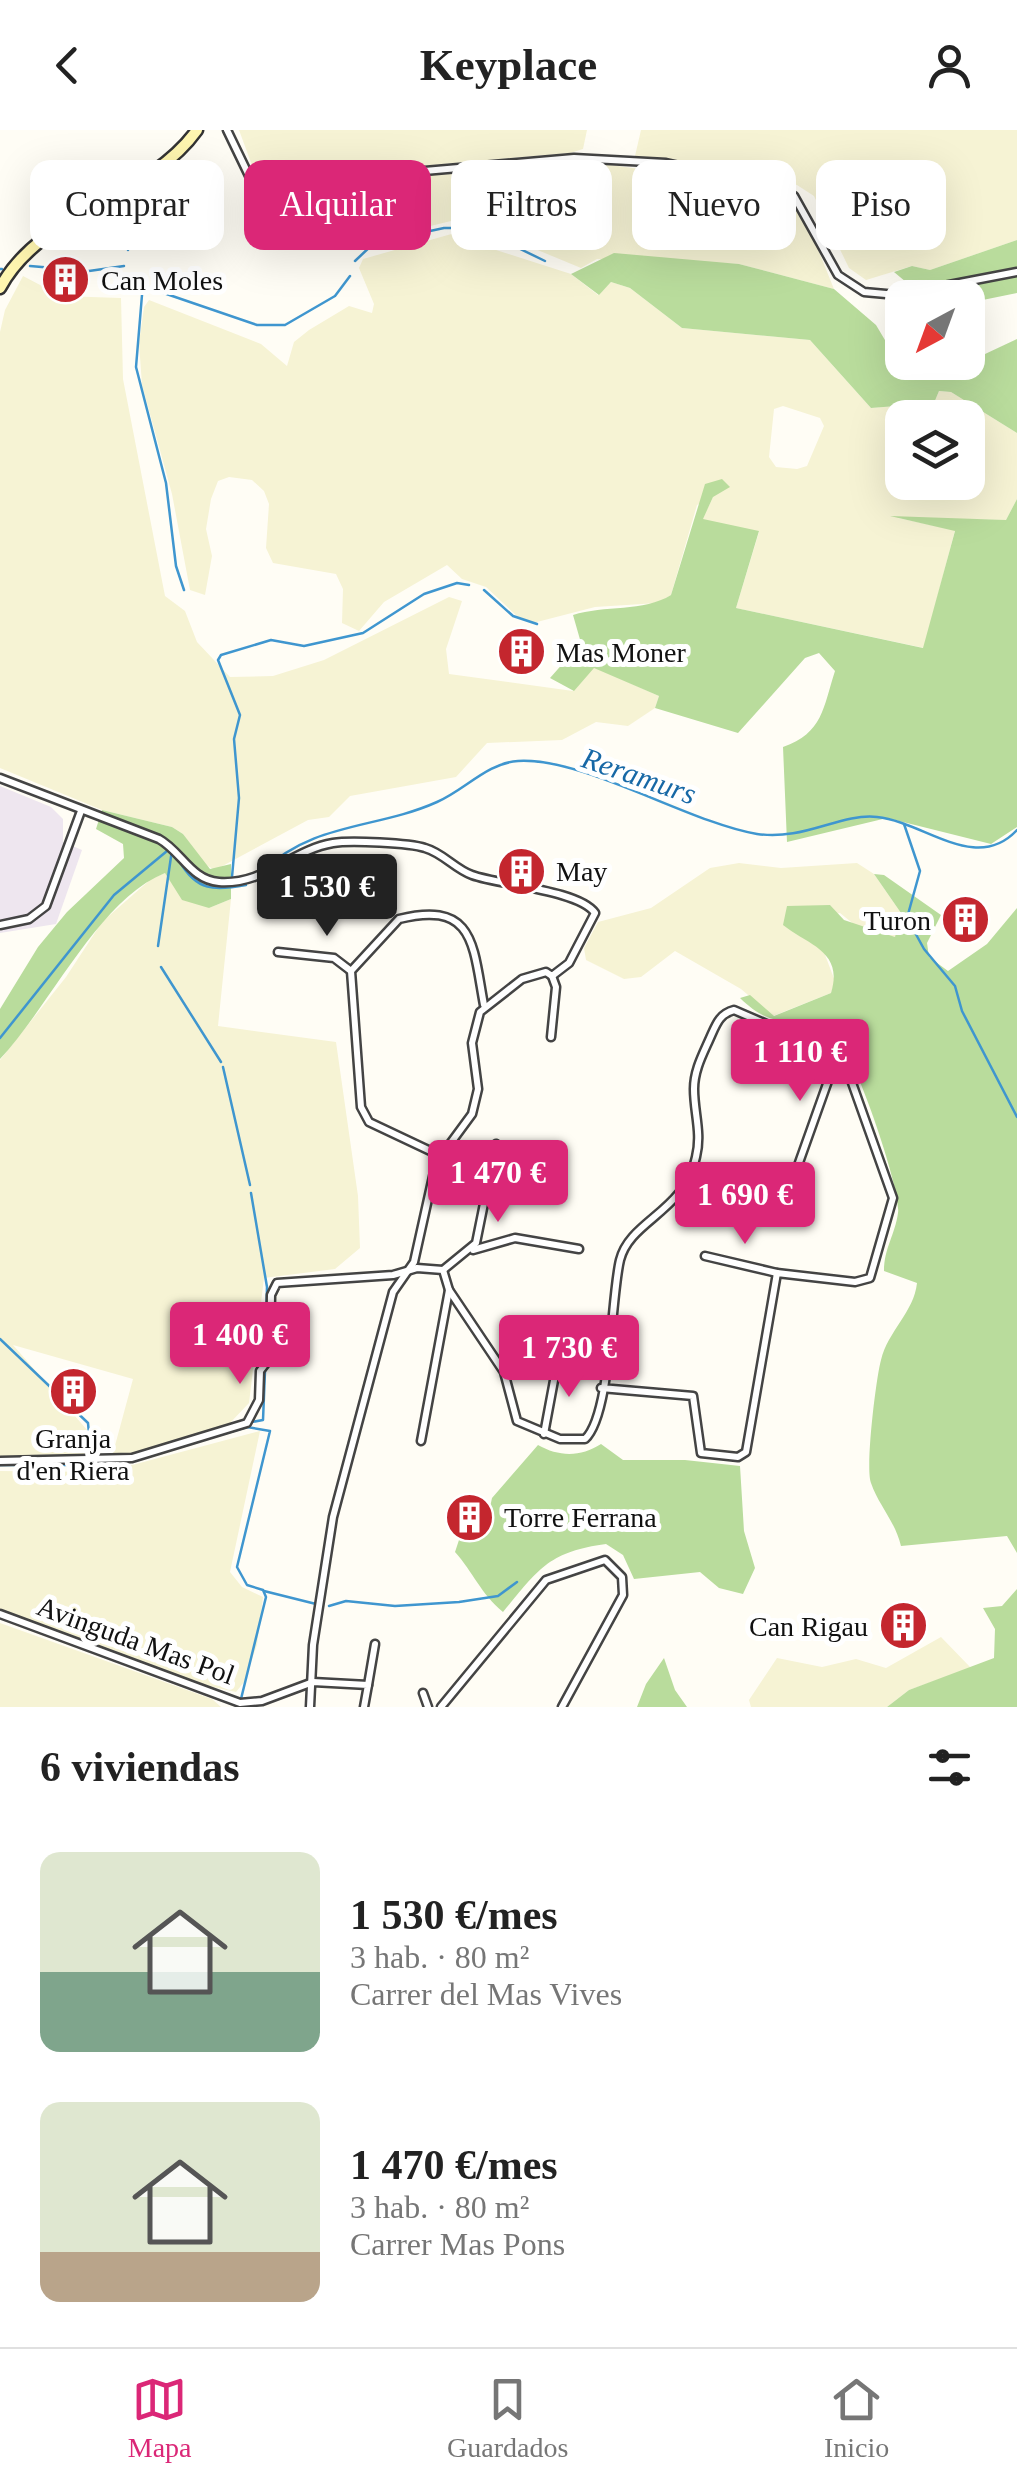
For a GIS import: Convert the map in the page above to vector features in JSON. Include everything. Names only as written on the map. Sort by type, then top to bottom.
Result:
[{"type":"street","points":[[1,285],[28,251],[162,167],[197,130]]},
{"type":"street","points":[[227,130],[254,186],[281,199],[321,182],[370,176],[574,158],[666,164],[787,191],[800,202],[838,274],[864,292],[897,295],[1017,272]]},
{"type":"street","points":[[0,778],[169,844],[204,878],[226,882],[267,875],[303,853],[335,842],[416,846],[470,874],[584,902],[595,918],[569,963],[552,976]]},
{"type":"street","points":[[0,925],[29,919],[46,906],[80,811]]},
{"type":"street","points":[[310,1707],[313,1645],[333,1517],[379,1337],[393,1292],[408,1272],[429,1183],[441,1156],[472,1114],[476,1100],[472,1043],[484,1005],[471,937],[461,922],[442,914],[399,919],[352,971],[361,1107],[369,1122],[441,1156]]},
{"type":"street","points":[[278,952],[334,958],[352,971]]},
{"type":"street","points":[[484,1005],[522,980],[546,972],[556,987],[552,1037]]},
{"type":"street","points":[[443,1270],[450,1290],[504,1372],[512,1414],[544,1434],[584,1439],[593,1428],[611,1351],[620,1260],[628,1243],[668,1209],[689,1181],[699,1142],[695,1077],[722,1016],[740,1011],[770,1026],[820,1033],[838,1052],[890,1186],[892,1205],[867,1281],[777,1273],[705,1256]]},
{"type":"street","points":[[796,1171],[838,1052]]},
{"type":"street","points":[[472,1250],[496,1144]]},
{"type":"street","points":[[0,1461],[132,1458],[241,1426],[256,1410],[260,1372],[270,1358],[271,1295],[276,1283],[443,1270],[472,1250],[516,1238],[579,1248]]},
{"type":"street","points":[[601,1388],[693,1396],[702,1453],[738,1458],[746,1452],[766,1318],[777,1273]]},
{"type":"street","points":[[421,1441],[450,1290]]},
{"type":"street","points":[[544,1434],[558,1360]]},
{"type":"street","points":[[441,1707],[546,1580],[605,1560],[622,1577],[624,1595],[562,1707]]},
{"type":"street","name":"Avinguda Mas Pol","points":[[0,1614],[240,1703],[262,1701],[313,1682]]},
{"type":"street","points":[[364,1707],[375,1644]]},
{"type":"street","points":[[313,1682],[368,1685]]},
{"type":"street","points":[[423,1693],[428,1707]]},
{"type":"shaded area","points":[[239,130],[587,130],[583,149],[570,153],[451,160],[451,163],[431,165],[431,160],[250,160]]},
{"type":"shaded area","points":[[641,130],[1017,130],[1017,240],[930,270],[912,266],[866,280],[849,268],[840,250],[946,250],[946,160],[816,160],[816,200],[796,185],[796,160],[657,160],[635,156]]},
{"type":"shaded area","points":[[612,165],[632,168],[632,250],[796,250],[796,205],[804,215],[834,289],[739,264],[597,259],[581,268],[538,250],[612,250]]},
{"type":"shaded area","points":[[451,172],[451,221],[431,226],[431,173]]},
{"type":"shaded area","points":[[451,234],[451,250],[496,250],[571,274],[598,295],[611,282],[630,288],[682,328],[810,340],[871,408],[885,407],[885,500],[985,500],[985,413],[1017,433],[1017,499],[1006,520],[898,518],[955,530],[924,648],[736,608],[759,532],[702,520],[713,497],[697,505],[671,595],[658,603],[595,607],[533,623],[519,618],[486,587],[462,579],[447,565],[384,602],[359,631],[342,623],[343,589],[336,574],[273,563],[266,548],[269,504],[264,491],[252,480],[229,477],[218,481],[211,499],[206,529],[212,556],[205,595],[190,590],[172,494],[142,385],[139,343],[144,307],[149,300],[261,344],[287,366],[294,342],[309,330],[349,306],[372,313],[374,304],[359,268],[363,259],[395,250],[431,250],[431,240]],"holes":[[[783,406],[820,418],[824,426],[807,466],[776,467],[769,457],[774,409]]]},
{"type":"shaded area","points":[[23,276],[61,296],[121,298],[123,379],[165,596],[185,611],[197,642],[230,677],[273,676],[324,660],[449,597],[462,601],[446,649],[449,674],[573,691],[594,667],[659,696],[655,708],[628,726],[596,722],[562,740],[487,743],[456,777],[350,796],[329,817],[308,820],[215,870],[204,864],[183,834],[172,827],[102,810],[0,768],[0,332],[5,310]]},
{"type":"shaded area","points":[[939,391],[951,392],[964,400],[935,400]]},
{"type":"shaded area","points":[[0,786],[51,807],[63,819],[63,842],[82,850],[56,924],[0,933]]},
{"type":"shaded area","points":[[739,863],[781,868],[857,863],[874,874],[901,913],[902,923],[895,937],[856,926],[840,913],[784,925],[822,947],[835,981],[831,993],[773,1016],[741,989],[675,951],[641,977],[624,979],[586,960],[584,948],[598,922],[651,908],[710,868]]},
{"type":"shaded area","points":[[165,873],[209,908],[231,899],[218,1026],[336,1042],[358,1196],[360,1248],[335,1269],[264,1278],[249,1403],[230,1423],[134,1453],[113,1453],[133,1379],[13,1345],[88,1431],[84,1455],[0,1458],[0,1060],[66,977],[102,922],[151,879]]},
{"type":"shaded area","points":[[260,1431],[230,1572],[242,1587],[263,1597],[257,1645],[244,1682],[236,1692],[190,1682],[0,1611],[0,1471],[106,1472]]},
{"type":"shaded area","points":[[0,1623],[212,1699],[221,1707],[0,1707]]},
{"type":"shaded area","points":[[941,1637],[971,1668],[909,1690],[887,1707],[751,1707],[749,1700],[777,1658],[822,1667],[856,1659],[886,1668]]},
{"type":"green space","points":[[1017,240],[1017,293],[985,300],[985,280],[904,280],[894,272],[912,266],[930,270]]},
{"type":"green space","points":[[614,253],[739,264],[834,289],[876,325],[885,340],[885,380],[985,380],[985,354],[1017,339],[1017,433],[985,413],[985,400],[964,400],[951,392],[939,391],[935,400],[885,400],[885,407],[871,408],[810,340],[682,328],[630,288],[611,282],[599,295],[571,274]]},
{"type":"green space","points":[[722,479],[730,487],[713,497],[703,519],[759,531],[736,608],[923,648],[955,531],[890,516],[1006,520],[1017,499],[1017,827],[991,844],[887,818],[787,842],[783,747],[814,727],[824,708],[835,671],[819,653],[805,658],[738,733],[655,708],[659,696],[594,668],[574,691],[550,678],[581,643],[573,615],[649,604],[671,595],[705,484]]},
{"type":"green space","points":[[102,810],[172,827],[183,834],[210,869],[231,864],[231,899],[209,908],[182,900],[165,873],[141,886],[97,929],[0,1059],[0,1009],[38,947],[67,912],[124,858],[123,844],[96,829]]},
{"type":"green space","points":[[874,874],[884,875],[941,915],[927,943],[929,957],[948,971],[987,944],[1017,908],[1017,1553],[1007,1536],[901,1546],[871,1483],[869,1460],[881,1360],[911,1303],[917,1283],[884,1271],[898,1213],[884,1147],[850,1059],[831,1029],[766,1017],[740,998],[750,995],[774,1016],[831,993],[834,979],[828,958],[783,925],[787,906],[830,905],[844,920],[895,937],[901,913]]},
{"type":"green space","points":[[601,1444],[623,1460],[685,1460],[740,1466],[744,1531],[755,1568],[743,1594],[719,1588],[700,1572],[634,1579],[623,1555],[606,1544],[557,1558],[536,1574],[503,1612],[495,1605],[455,1552],[460,1537],[474,1540],[487,1521],[492,1498],[538,1445],[570,1454]]},
{"type":"green space","points":[[1017,1589],[1017,1707],[887,1707],[909,1690],[994,1658],[995,1629],[983,1608],[1002,1606]]},
{"type":"green space","points":[[664,1658],[675,1690],[687,1707],[637,1707],[646,1684]]},
{"type":"waterway","points":[[355,261],[374,243],[444,228],[461,228],[510,244],[545,261]]},
{"type":"waterway","points":[[30,266],[89,271],[124,266]]},
{"type":"waterway","points":[[146,287],[257,325],[285,325],[335,296],[350,276]]},
{"type":"waterway","points":[[143,283],[136,367],[166,483],[176,566],[184,590]]},
{"type":"waterway","points":[[232,877],[239,798],[234,739],[240,715],[218,660],[221,655],[271,640],[304,646],[363,633],[424,594],[457,583],[469,585]]},
{"type":"waterway","points":[[484,590],[513,616],[537,624]]},
{"type":"waterway","name":"Reramurs","points":[[263,871],[303,843],[414,811],[447,797],[496,767],[518,761],[573,769],[699,817],[757,834],[790,834],[849,819],[877,817],[967,847],[985,847],[1001,842],[1017,830]]},
{"type":"waterway","points":[[904,824],[920,871],[907,918],[924,949],[955,986],[962,1011],[1017,1117]]},
{"type":"waterway","points":[[158,946],[172,850]]},
{"type":"waterway","name":"Reramurs","points":[[0,1038],[114,895],[167,851]]},
{"type":"waterway","name":"Reramurs","points":[[180,862],[193,879],[207,887],[246,885]]},
{"type":"waterway","points":[[161,967],[221,1062]]},
{"type":"waterway","points":[[223,1067],[250,1185]]},
{"type":"waterway","points":[[251,1193],[267,1287],[265,1360]]},
{"type":"waterway","points":[[0,1339],[88,1423],[91,1456]]},
{"type":"waterway","points":[[252,1422],[263,1420],[265,1371]]},
{"type":"waterway","points":[[0,1465],[116,1465],[247,1427],[270,1431],[237,1567],[247,1585],[263,1590],[266,1597],[241,1699]]},
{"type":"waterway","points":[[183,1439],[213,1430]]},
{"type":"waterway","points":[[329,1606],[346,1601],[395,1606],[459,1602],[498,1596],[517,1582]]},
{"type":"waterway","points":[[264,1591],[316,1604]]},
{"type":"place","name":"Can Moles","points":[[66,280]]},
{"type":"place","name":"Mas Moner","points":[[521,652]]},
{"type":"place","name":"May","points":[[521,871]]},
{"type":"place","name":"Turon","points":[[966,920]]},
{"type":"place","name":"Granja d'en Riera","points":[[73,1391]]},
{"type":"place","name":"Torre Ferrana","points":[[469,1517]]},
{"type":"place","name":"Can Rigau","points":[[903,1626]]}]
